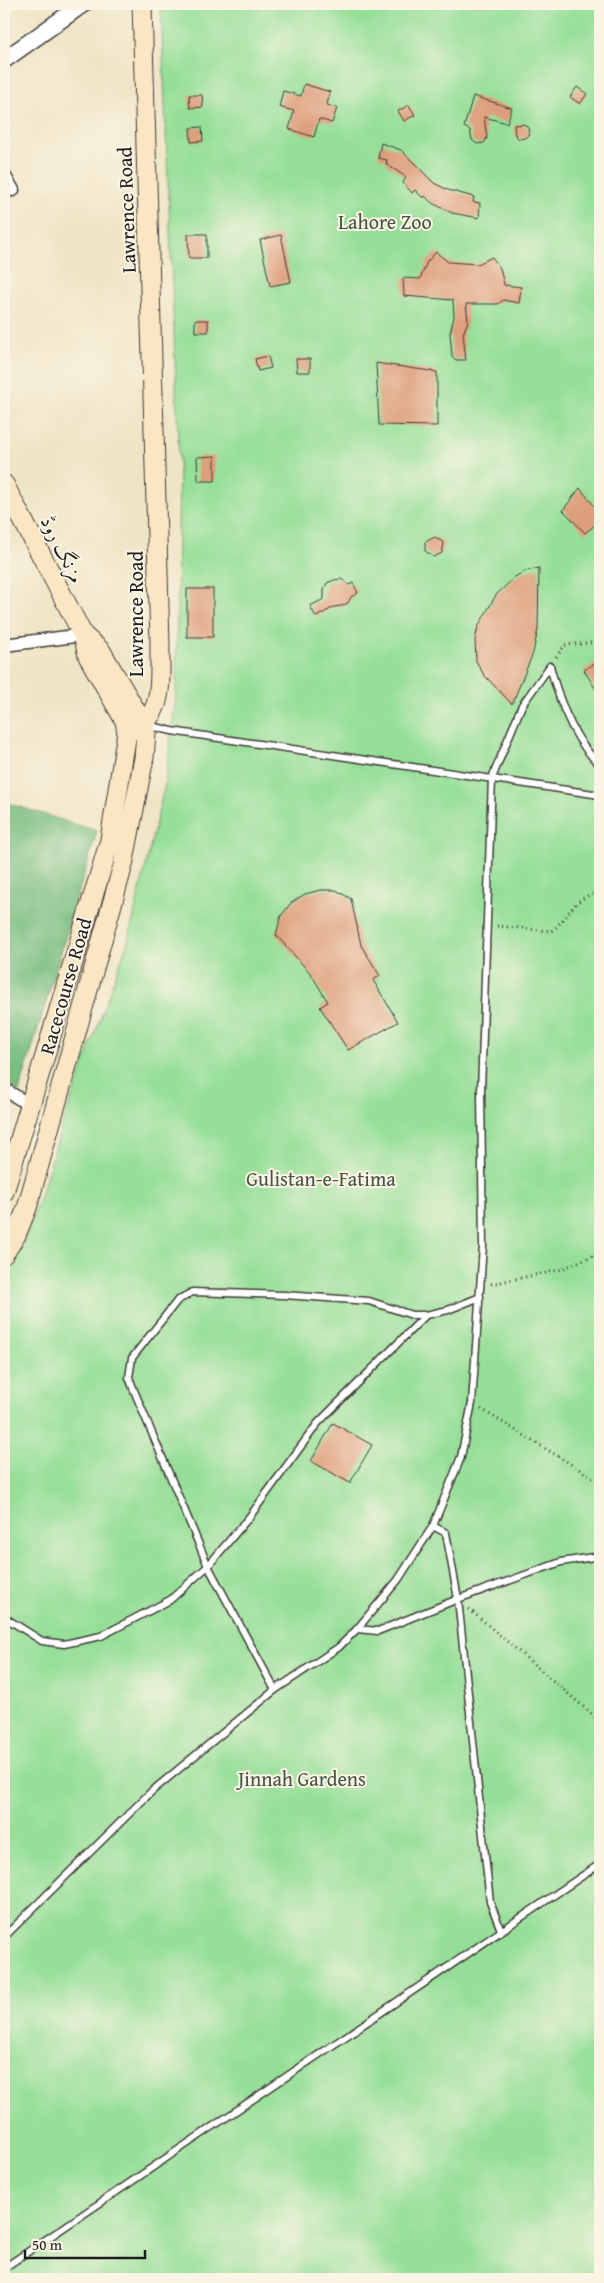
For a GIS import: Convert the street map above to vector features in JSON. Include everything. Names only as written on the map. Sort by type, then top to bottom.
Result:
[{"type":"main road","name":"Lawrence Road","points":[[4,1192],[110,840],[135,728],[150,719],[157,705],[160,644],[142,4]]},
{"type":"main road","name":"مزنگ روڈ","points":[[4,484],[83,636],[88,656],[124,721],[135,728]]},
{"type":"main road","name":"مزنگ روڈ","points":[[83,636],[101,650],[127,694],[135,728]]},
{"type":"main road","points":[[127,694],[149,692],[158,680]]},
{"type":"main road","name":"Racecourse Road","points":[[4,1254],[10,1234],[27,1208],[123,866],[144,758],[146,734],[135,728]]},
{"type":"street","points":[[4,60],[83,4]]},
{"type":"street","points":[[4,175],[13,190]]},
{"type":"street","points":[[4,646],[83,636]]},
{"type":"street","points":[[4,1089],[31,1106]]},
{"type":"lane","points":[[550,666],[559,700],[591,757],[600,766]]},
{"type":"lane","points":[[4,1937],[152,1791],[275,1690],[339,1647],[357,1629],[398,1580],[433,1526],[461,1456],[472,1403],[483,1246],[481,1091],[492,778],[522,705],[550,666]]},
{"type":"lane","points":[[135,728],[172,731],[600,795]]},
{"type":"lane","points":[[275,1690],[208,1566],[129,1377],[132,1358],[177,1301],[183,1296],[201,1291],[369,1301],[412,1314],[426,1315],[448,1310],[480,1297]]},
{"type":"lane","points":[[4,1617],[42,1641],[64,1644],[101,1636],[170,1600],[208,1566],[250,1516],[318,1423],[426,1315]]},
{"type":"lane","points":[[433,1526],[446,1533],[458,1599],[490,1902],[501,1930]]},
{"type":"lane","points":[[357,1629],[378,1632],[458,1599],[561,1562],[600,1556]]},
{"type":"lane","points":[[4,2268],[600,1864]]},
{"type":"path","points":[[550,666],[566,645],[600,642]]},
{"type":"path","points":[[487,925],[551,931],[558,927],[582,898],[600,894]]},
{"type":"path","points":[[481,1286],[559,1270],[600,1253]]},
{"type":"path","points":[[472,1403],[600,1482]]},
{"type":"path","points":[[458,1599],[600,1720]]},
{"type":"green space","name":"Jinnah Gardens","points":[[161,4],[600,4],[600,2279],[4,2279],[4,1276],[21,1248],[42,1191],[63,1122],[128,941],[165,784],[176,695],[179,461]]},
{"type":"green space","points":[[4,802],[97,831],[19,1092],[4,1082]]},
{"type":"building","points":[[304,84],[330,92],[327,105],[337,108],[332,123],[319,119],[314,137],[289,129],[294,111],[279,107],[283,91],[301,96]]},
{"type":"building","points":[[577,87],[587,94],[580,104],[570,97]]},
{"type":"building","points":[[189,95],[202,95],[203,107],[190,108]]},
{"type":"building","points":[[473,96],[512,108],[507,123],[484,117],[487,138],[484,143],[477,144],[472,140],[470,130],[464,127]]},
{"type":"building","points":[[409,105],[415,115],[404,121],[398,111]]},
{"type":"building","points":[[524,124],[528,128],[529,134],[525,138],[519,139],[515,135],[514,125]]},
{"type":"building","points":[[202,127],[203,141],[191,142],[190,128]]},
{"type":"building","points":[[381,143],[401,150],[434,183],[448,190],[474,197],[473,202],[480,203],[479,218],[452,213],[432,203],[425,196],[423,198],[415,190],[412,193],[403,183],[406,177],[386,164],[387,160],[378,158]]},
{"type":"building","points":[[188,234],[207,234],[207,258],[189,258]]},
{"type":"building","points":[[281,235],[291,282],[270,286],[260,240]]},
{"type":"building","points":[[436,252],[448,262],[478,264],[492,257],[500,268],[504,285],[521,287],[519,303],[503,300],[498,304],[466,304],[468,321],[463,334],[466,360],[456,360],[452,356],[450,333],[454,317],[453,300],[404,296],[403,278],[420,279],[427,262]]},
{"type":"building","points":[[195,320],[208,320],[208,332],[195,332]]},
{"type":"building","points":[[268,356],[271,368],[258,371],[255,359]]},
{"type":"building","points":[[296,359],[310,359],[310,372],[297,372]]},
{"type":"building","points":[[376,363],[437,372],[437,426],[379,425]]},
{"type":"building","points":[[215,456],[215,481],[198,481],[197,457]]},
{"type":"building","points":[[580,488],[600,513],[600,521],[585,533],[563,510]]},
{"type":"building","points":[[435,537],[444,543],[442,553],[434,557],[425,551],[425,542]]},
{"type":"building","points":[[539,568],[538,629],[533,653],[512,704],[484,675],[476,661],[475,640],[478,627],[496,595],[516,576]]},
{"type":"building","points":[[341,579],[349,585],[353,583],[358,593],[351,597],[348,603],[334,607],[316,617],[310,606],[324,599],[324,589],[327,583]]},
{"type":"building","points":[[187,589],[213,589],[213,637],[187,637]]},
{"type":"building","points":[[600,660],[600,696],[584,670]]},
{"type":"building","points":[[321,890],[336,890],[351,899],[361,945],[380,976],[373,980],[398,1022],[348,1050],[320,1007],[328,1002],[311,974],[276,935],[281,916],[291,903],[305,894]]},
{"type":"building","points":[[333,1423],[372,1445],[350,1483],[311,1461]]},
{"type":"park label","name":"Lahore Zoo","points":[[385,221]]},
{"type":"park label","name":"Gulistan-e-Fatima","points":[[321,1178]]}]
